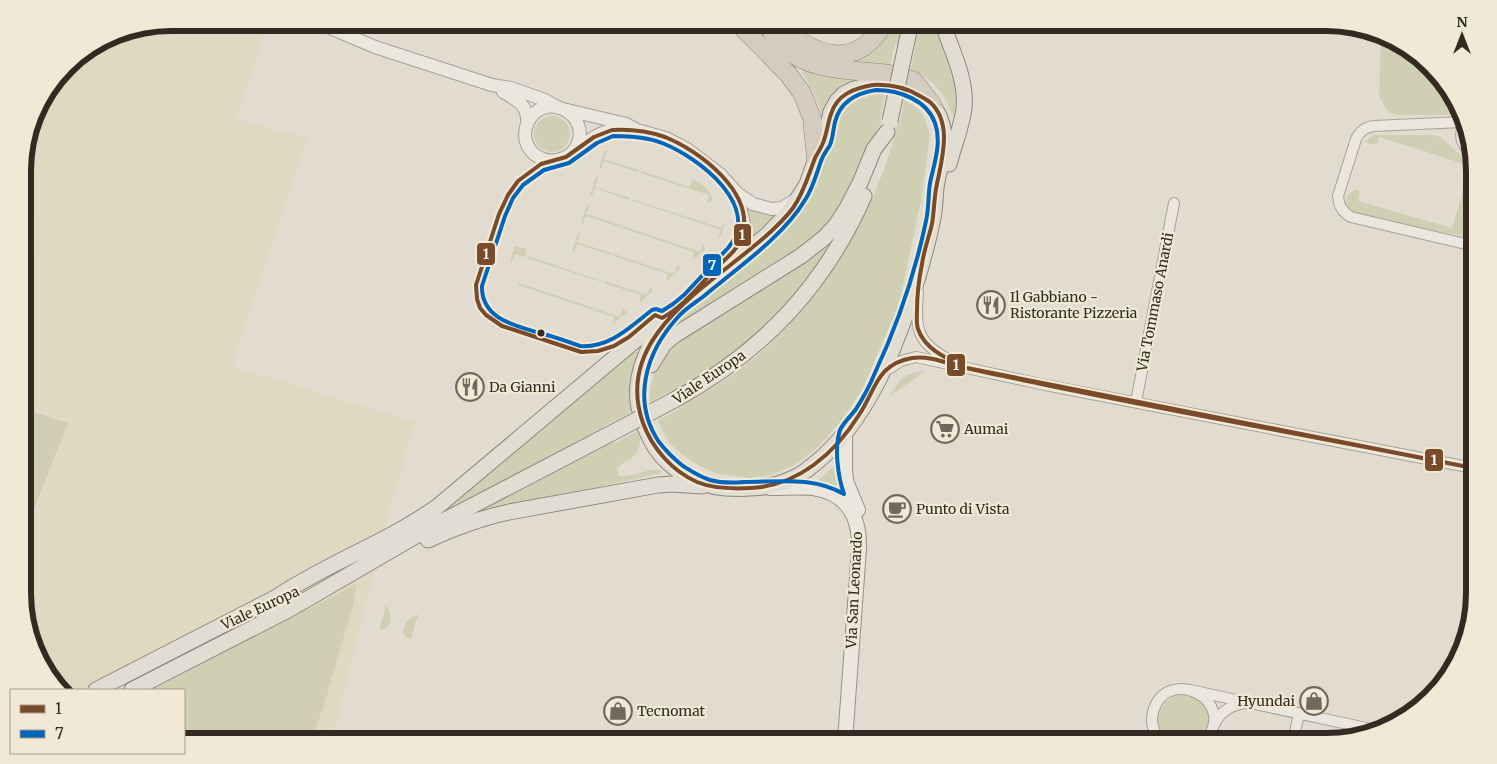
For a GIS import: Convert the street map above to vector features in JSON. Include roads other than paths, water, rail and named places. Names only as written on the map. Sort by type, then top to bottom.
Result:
[{"type":"highway","points":[[746,31],[788,74],[802,93],[812,118],[816,158]]},
{"type":"highway","points":[[772,31],[781,44],[794,55],[810,62],[888,79]]},
{"type":"highway","points":[[787,31],[811,48],[840,54],[861,50],[880,31]]},
{"type":"highway","points":[[908,84],[914,81],[932,104]]},
{"type":"main road","name":"Viale Europa","points":[[134,689],[290,609],[426,530],[676,399],[721,372],[752,347],[783,319],[815,282],[835,253],[854,218],[873,173],[888,127],[909,31]]},
{"type":"main road","points":[[290,609],[446,532],[489,516],[658,485],[672,484],[739,489],[759,488],[792,479],[829,452],[862,411],[902,324],[962,119],[964,102],[960,75],[945,31]]},
{"type":"main road","points":[[275,598],[295,584],[410,526],[437,507],[662,318],[673,313],[687,302],[775,228],[800,198],[807,184],[824,142],[831,112],[837,101],[844,94],[854,89],[888,79]]},
{"type":"main road","points":[[932,104],[942,121],[944,138],[933,218]]},
{"type":"main road","points":[[673,313],[655,337],[643,363],[638,382],[637,398],[642,406],[644,386],[648,373],[655,357],[664,344],[681,330],[806,253],[836,225],[860,183],[874,149],[888,127]]},
{"type":"main road","points":[[645,427],[655,447],[670,463],[694,480],[711,487]]},
{"type":"main road","name":"Via San Leonardo","points":[[845,434],[844,469],[846,481],[865,524],[868,538],[855,732]]},
{"type":"main road","name":"Via San Leonardo","points":[[759,488],[812,488],[827,492],[844,502],[856,519],[859,533],[859,549],[846,732]]},
{"type":"main road","name":"Viale Europa","points":[[98,689],[275,598],[426,530]]},
{"type":"street","points":[[337,31],[375,47],[492,85],[511,88],[561,108],[574,117],[579,130],[578,143],[570,154]]},
{"type":"street","points":[[492,85],[521,103],[527,114],[526,143],[541,159],[561,160],[602,133],[616,130],[639,130]]},
{"type":"street","points":[[527,125],[531,117],[541,109],[550,107],[626,124],[666,138],[687,149],[720,174],[737,193],[754,204],[772,209],[782,208],[800,198]]},
{"type":"street","points":[[1456,122],[1364,128],[1356,139],[1338,196],[1338,204],[1351,217],[1466,244]]},
{"type":"street","points":[[687,302],[721,262],[737,247],[742,237],[744,224],[737,193]]},
{"type":"street","name":"Via Tommaso Anardi","points":[[1136,402],[1174,203]]},
{"type":"street","points":[[922,261],[918,293],[918,328],[924,341],[936,353],[967,368]]},
{"type":"street","points":[[881,373],[901,361],[916,357],[1466,467]]},
{"type":"street","points":[[1156,732],[1153,727],[1152,716],[1155,706],[1161,698],[1170,692],[1180,689],[1363,727]]},
{"type":"street","points":[[1190,690],[1199,693],[1209,704],[1213,712],[1213,727]]},
{"type":"street","points":[[1211,732],[1223,712],[1232,707],[1249,703]]},
{"type":"street","points":[[1295,732],[1299,714]]},
{"type":"place","name":"Il Gabbiano - Ristorante Pizzeria","points":[[991,305]]},
{"type":"place","name":"Da Gianni","points":[[470,387]]},
{"type":"place","name":"Aumai","points":[[945,429]]},
{"type":"place","name":"Punto di Vista","points":[[897,509]]},
{"type":"place","name":"Hyundai","points":[[1314,701]]},
{"type":"place","name":"Tecnomat","points":[[618,711]]}]
